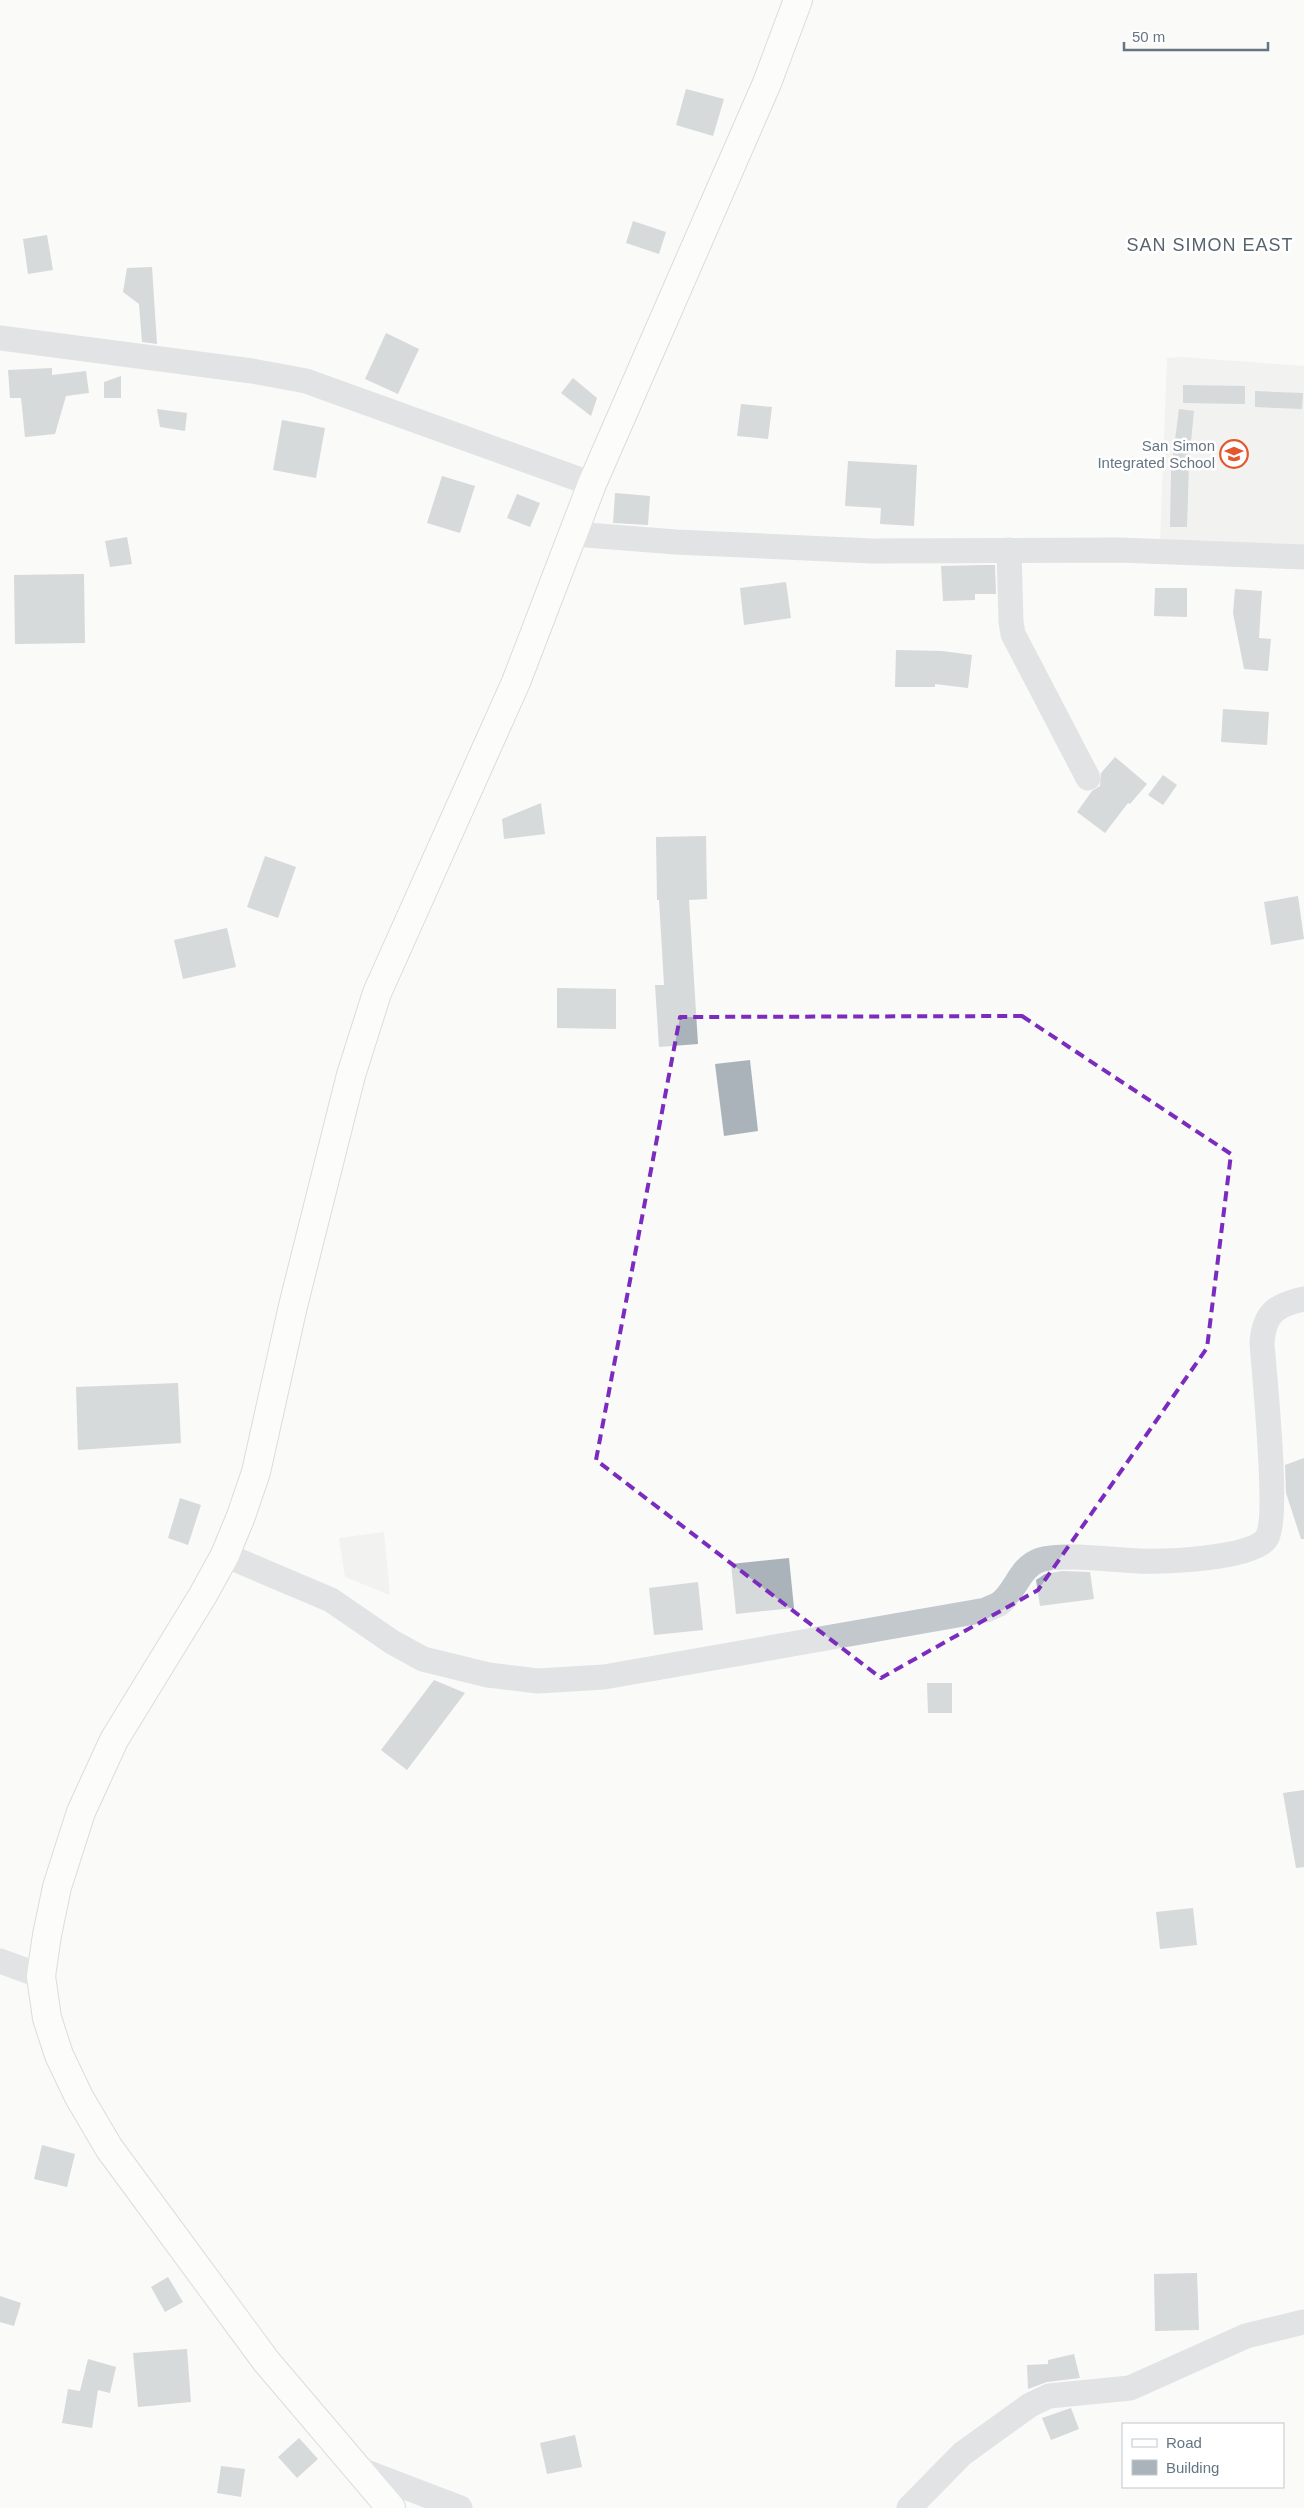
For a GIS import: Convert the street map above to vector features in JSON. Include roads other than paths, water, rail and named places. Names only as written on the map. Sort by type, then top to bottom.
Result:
[{"type":"main road","points":[[391,2508],[266,2361],[109,2148],[79,2097],[59,2055],[47,2018],[41,1976],[57,1887],[81,1812],[114,1740],[203,1595],[225,1555],[256,1472],[293,1306],[351,1075],[377,993],[516,682],[592,484],[766,82],[798,0]]},
{"type":"street","points":[[0,338],[252,370],[306,381],[592,484]]},
{"type":"street","points":[[574,534],[676,542],[872,551],[1119,550],[1304,557]]},
{"type":"street","points":[[1009,550],[1010,622],[1013,634],[1088,778]]},
{"type":"street","points":[[225,1555],[331,1600],[392,1642],[423,1659],[488,1675],[538,1681],[604,1677],[986,1610],[1001,1603],[1026,1568],[1040,1560],[1065,1558],[1168,1562],[1236,1552],[1257,1546],[1266,1539],[1270,1531],[1272,1498],[1262,1343],[1263,1326],[1272,1312],[1284,1303],[1304,1299]]},
{"type":"street","points":[[0,1961],[41,1976]]},
{"type":"street","points":[[909,2508],[962,2454],[1030,2405],[1049,2396],[1130,2388],[1246,2336],[1304,2322]]},
{"type":"street","points":[[358,2469],[460,2508]]},
{"type":"place","name":"San Simon Integrated School","points":[[1234,454]]},
{"type":"district","name":"SAN SIMON EAST","points":[[1210,245]]}]
